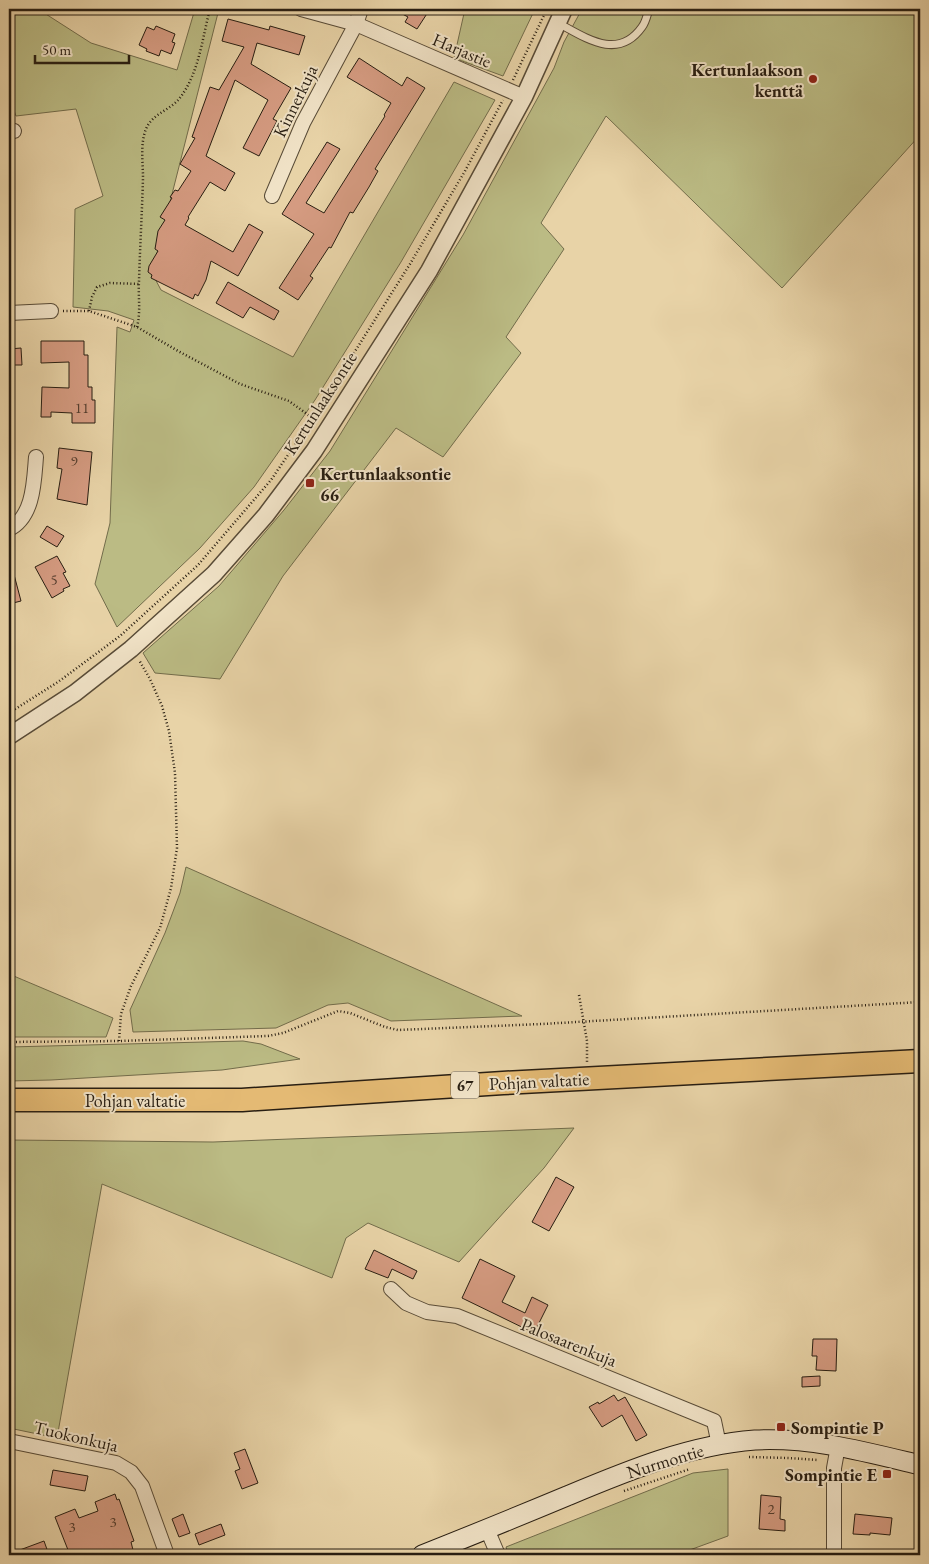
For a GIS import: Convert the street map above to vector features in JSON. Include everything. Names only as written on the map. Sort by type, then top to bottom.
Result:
[{"type":"highway","name":"Pohjan valtatie","points":[[9,1100],[242,1100],[587,1078],[920,1061]]},
{"type":"main road","name":"Nurmontie","points":[[422,1555],[640,1466],[719,1445],[756,1440],[796,1440],[836,1454],[920,1465]]},
{"type":"street","name":"Harjastie","points":[[301,9],[356,24],[524,97]]},
{"type":"street","name":"Kinnerkuja","points":[[272,196],[303,124],[356,24],[360,9]]},
{"type":"street","name":"Kertunlaaksontie","points":[[9,736],[74,693],[131,649],[214,574],[266,515],[314,451],[429,271],[524,97],[560,16]]},
{"type":"street","points":[[9,312],[51,311]]},
{"type":"street","points":[[9,529],[15,526],[26,511],[34,486],[36,456]]},
{"type":"street","name":"Palosaarenkuja","points":[[391,1289],[406,1303],[427,1312],[457,1316],[714,1421],[719,1445]]},
{"type":"street","name":"Tuokonkuja","points":[[9,1441],[116,1462],[131,1472],[142,1486],[167,1555]]},
{"type":"street","points":[[834,1555],[836,1454]]},
{"type":"street","points":[[487,1529],[498,1555]]},
{"type":"lane","points":[[560,16],[592,41],[612,46],[628,42],[643,27],[649,9]]},
{"type":"path","points":[[137,327],[140,301],[143,144],[146,127],[156,116],[174,105],[190,83],[197,63],[210,9]]},
{"type":"path","points":[[9,713],[58,682],[120,636],[198,566],[271,480],[313,418],[410,264],[465,171],[508,90],[547,9]]},
{"type":"path","points":[[89,311],[92,297],[97,287],[110,283],[139,284]]},
{"type":"path","points":[[51,311],[89,311],[137,327],[240,384],[289,401],[313,418]]},
{"type":"path","points":[[119,1041],[121,1014],[131,986],[160,928],[171,888],[177,848],[175,773],[169,731],[162,706],[150,679],[131,649],[120,636]]},
{"type":"path","points":[[579,995],[586,1041],[587,1078]]},
{"type":"path","points":[[9,1042],[119,1041],[268,1036],[283,1033],[338,1012],[350,1013],[385,1027],[398,1030],[542,1024],[920,1002]]},
{"type":"path","points":[[749,1457],[789,1458],[836,1454]]},
{"type":"path","points":[[617,1494],[693,1468]]},
{"type":"green space","points":[[9,9],[38,9],[91,43],[177,70],[195,9],[219,9],[152,273],[161,290],[293,357],[454,82],[495,100],[401,262],[315,400],[254,487],[200,548],[117,627],[95,584],[110,523],[117,327],[130,332],[134,320],[108,311],[73,307],[75,209],[103,196],[76,109],[16,116],[9,97]]},
{"type":"green space","points":[[465,9],[535,9],[503,76],[454,58]]},
{"type":"green space","points":[[582,9],[920,9],[920,135],[782,288],[606,116],[541,223],[564,249],[506,337],[521,353],[443,457],[396,428],[283,576],[220,679],[155,673],[143,653],[219,586],[284,510],[330,451],[463,235],[554,68],[564,42]]},
{"type":"green space","points":[[186,867],[522,1016],[391,1021],[348,1003],[328,1005],[276,1028],[133,1032],[130,1010],[165,933],[180,893]]},
{"type":"green space","points":[[9,974],[113,1018],[106,1037],[9,1037]]},
{"type":"green space","points":[[243,1041],[261,1044],[300,1059],[222,1070],[9,1081],[9,1047]]},
{"type":"green space","points":[[574,1128],[544,1168],[459,1262],[368,1223],[346,1238],[332,1278],[102,1184],[57,1438],[9,1428],[9,1140],[213,1142]]},
{"type":"green space","points":[[728,1469],[728,1536],[676,1555],[509,1555],[506,1547],[693,1473]]},
{"type":"building","points":[[393,9],[430,9],[417,29],[405,22],[408,17]]},
{"type":"building","points":[[228,19],[269,30],[270,26],[305,36],[299,55],[257,43],[251,64],[291,88],[273,119],[277,121],[259,156],[243,148],[268,100],[235,80],[206,156],[235,173],[225,191],[210,182],[185,225],[233,252],[249,224],[263,232],[238,276],[211,261],[206,280],[198,296],[195,294],[193,299],[151,278],[152,275],[148,272],[149,266],[158,251],[155,249],[158,231],[165,220],[160,217],[172,198],[170,197],[175,190],[178,191],[191,171],[180,164],[195,138],[192,137],[210,87],[219,90],[244,47],[222,41]]},
{"type":"building","points":[[156,26],[175,34],[172,42],[175,43],[171,54],[161,50],[159,56],[146,51],[147,49],[139,45],[147,27],[154,30]]},
{"type":"building","points":[[359,58],[402,86],[407,77],[425,88],[375,169],[378,171],[369,187],[353,213],[350,212],[331,248],[329,247],[310,276],[313,278],[298,300],[279,288],[314,234],[282,214],[327,142],[340,149],[306,203],[324,213],[385,116],[391,103],[347,77]]},
{"type":"building","points":[[228,282],[279,311],[274,320],[250,307],[243,318],[216,303]]},
{"type":"building","points":[[41,341],[84,341],[84,355],[88,355],[88,387],[92,387],[92,400],[95,400],[95,423],[72,423],[72,413],[51,412],[51,417],[41,417],[42,387],[69,388],[69,362],[41,363]]},
{"type":"building","points":[[21,348],[22,365],[9,365],[9,349]]},
{"type":"building","points":[[59,448],[92,452],[87,505],[57,499],[62,469],[57,468]]},
{"type":"building","points":[[47,526],[64,536],[57,547],[40,537]]},
{"type":"building","points":[[57,556],[66,572],[63,573],[70,586],[52,598],[35,567]]},
{"type":"building","points":[[12,567],[21,601],[9,604],[9,568]]},
{"type":"building","points":[[556,1177],[574,1187],[549,1231],[532,1222]]},
{"type":"building","points":[[374,1250],[417,1271],[413,1279],[392,1269],[388,1278],[365,1269]]},
{"type":"building","points":[[480,1259],[515,1276],[502,1302],[525,1313],[532,1297],[548,1305],[534,1333],[462,1298]]},
{"type":"building","points":[[813,1339],[837,1339],[836,1371],[816,1370],[817,1356],[812,1356]]},
{"type":"building","points":[[820,1376],[820,1386],[802,1387],[802,1377]]},
{"type":"building","points":[[614,1395],[618,1401],[625,1397],[647,1435],[636,1441],[622,1415],[602,1427],[589,1407],[598,1402],[599,1404]]},
{"type":"building","points":[[245,1449],[258,1483],[242,1489],[235,1471],[240,1469],[234,1453]]},
{"type":"building","points":[[53,1470],[88,1476],[85,1491],[50,1485]]},
{"type":"building","points":[[115,1494],[117,1500],[119,1499],[134,1541],[131,1542],[133,1550],[117,1555],[70,1555],[55,1517],[75,1509],[79,1518],[98,1511],[95,1502]]},
{"type":"building","points":[[761,1495],[781,1497],[780,1519],[785,1520],[785,1531],[759,1529]]},
{"type":"building","points":[[183,1514],[190,1533],[179,1537],[172,1519]]},
{"type":"building","points":[[855,1514],[892,1518],[890,1535],[853,1534]]},
{"type":"building","points":[[221,1524],[225,1535],[199,1545],[195,1534]]},
{"type":"building","points":[[44,1541],[49,1555],[9,1555],[9,1554]]},
{"type":"place","name":"Kertunlaakson kenttä","points":[[813,79]]},
{"type":"place","name":"Kertunlaaksontie 66","points":[[310,483]]},
{"type":"place","name":"Sompintie P","points":[[781,1427]]},
{"type":"place","name":"Sompintie E","points":[[887,1474]]}]
